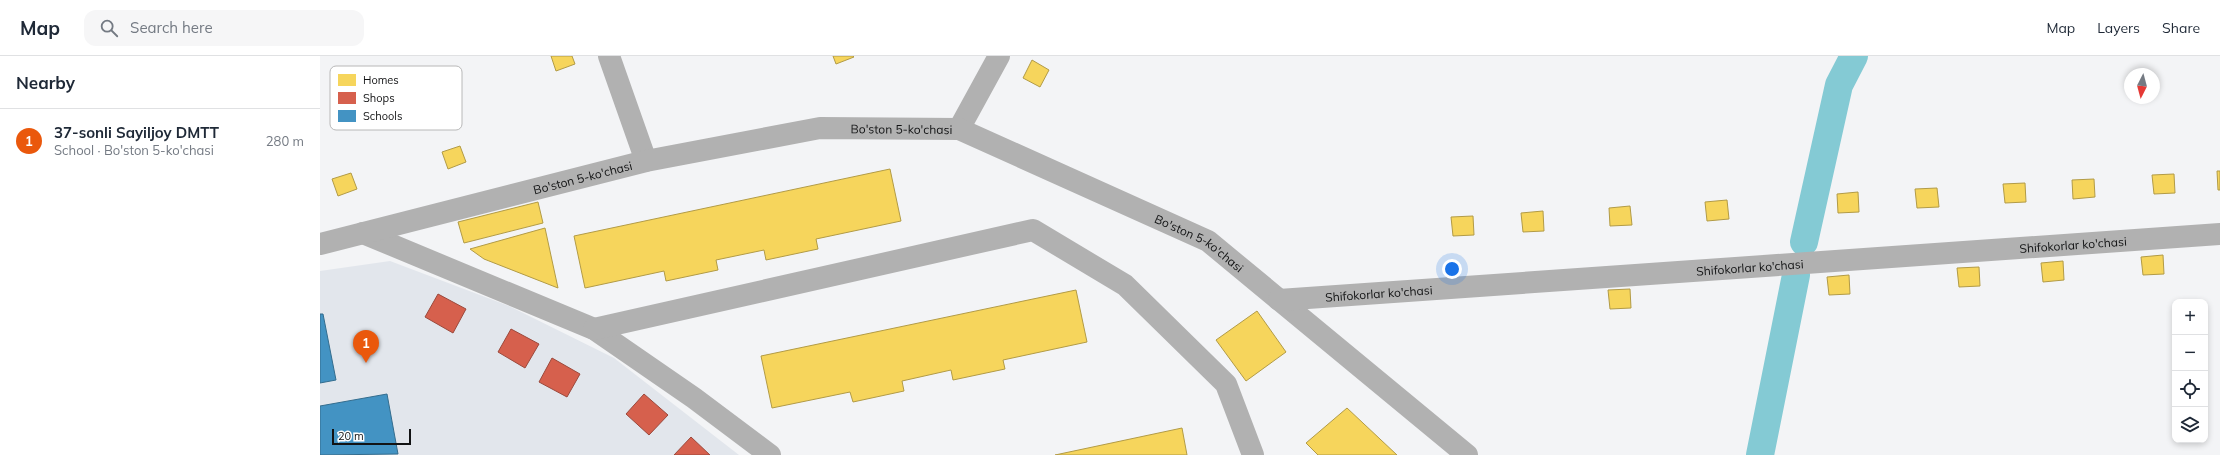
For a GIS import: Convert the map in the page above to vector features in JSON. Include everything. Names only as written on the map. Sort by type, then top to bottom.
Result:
[{"type":"street","points":[[609,56],[646,161]]},
{"type":"street","points":[[959,129],[999,56]]},
{"type":"street","name":"Bo'ston 5-ko'chasi","points":[[320,244],[646,161],[820,128],[959,129],[1208,241],[1467,455]]},
{"type":"street","points":[[594,328],[1033,230],[1125,285],[1226,384],[1253,455]]},
{"type":"street","points":[[363,233],[594,328],[694,398],[770,455]]},
{"type":"street","name":"Shifokorlar ko'chasi","points":[[1279,300],[2220,234]]},
{"type":"shaded area","points":[[390,261],[509,306],[614,358],[739,455],[320,455],[320,271]]},
{"type":"building: Homes","points":[[551,56],[572,56],[575,64],[556,71]]},
{"type":"building: Homes","points":[[833,56],[853,56],[854,57],[836,64]]},
{"type":"building: Homes","points":[[1032,60],[1049,70],[1040,87],[1023,78]]},
{"type":"building: Homes","points":[[460,146],[466,162],[448,169],[442,152]]},
{"type":"building: Homes","points":[[890,169],[901,221],[816,239],[818,249],[766,260],[764,250],[716,260],[718,270],[666,281],[664,271],[585,288],[574,236]]},
{"type":"building: Homes","points":[[2217,171],[2220,171],[2220,190],[2218,190]]},
{"type":"building: Homes","points":[[351,173],[357,189],[338,196],[332,179]]},
{"type":"building: Homes","points":[[2174,174],[2175,193],[2154,194],[2152,175]]},
{"type":"building: Homes","points":[[2094,179],[2095,197],[2073,199],[2072,180]]},
{"type":"building: Homes","points":[[2025,183],[2026,202],[2005,203],[2003,184]]},
{"type":"building: Homes","points":[[1937,188],[1939,207],[1917,208],[1915,189]]},
{"type":"building: Homes","points":[[1858,192],[1859,212],[1838,213],[1837,194]]},
{"type":"building: Homes","points":[[1727,200],[1729,219],[1707,221],[1705,202]]},
{"type":"building: Homes","points":[[538,202],[543,223],[464,243],[458,222]]},
{"type":"building: Homes","points":[[1630,206],[1632,225],[1610,226],[1609,208]]},
{"type":"building: Homes","points":[[1543,211],[1544,231],[1523,232],[1521,213]]},
{"type":"building: Homes","points":[[1473,216],[1474,235],[1453,236],[1451,217]]},
{"type":"building: Homes","points":[[545,228],[558,288],[484,259],[470,249]]},
{"type":"building: Homes","points":[[2163,255],[2164,274],[2143,275],[2141,257]]},
{"type":"building: Homes","points":[[2063,261],[2064,280],[2043,282],[2041,263]]},
{"type":"building: Homes","points":[[1979,267],[1980,286],[1959,287],[1957,268]]},
{"type":"building: Homes","points":[[1849,275],[1850,294],[1829,295],[1827,277]]},
{"type":"building: Homes","points":[[1630,289],[1631,308],[1610,309],[1608,290]]},
{"type":"building: Homes","points":[[1076,290],[1087,342],[1003,360],[1005,369],[953,380],[951,370],[902,381],[904,391],[853,402],[850,392],[772,408],[761,356]]},
{"type":"building: Homes","points":[[1257,311],[1286,352],[1246,381],[1216,340]]},
{"type":"building: Homes","points":[[1347,408],[1397,455],[1318,455],[1306,443]]},
{"type":"building: Homes","points":[[1182,428],[1187,455],[1055,455]]},
{"type":"building: Shops","points":[[438,294],[466,309],[453,333],[425,317]]},
{"type":"building: Shops","points":[[511,329],[539,344],[525,368],[498,352]]},
{"type":"building: Shops","points":[[552,358],[580,374],[567,397],[539,382]]},
{"type":"building: Shops","points":[[644,394],[668,415],[649,435],[626,414]]},
{"type":"building: Shops","points":[[691,437],[710,455],[674,455]]},
{"type":"building: Schools","points":[[320,314],[323,314],[336,380],[320,383]]},
{"type":"building: Schools","points":[[387,394],[398,454],[320,455],[320,406]]},
{"type":"waterway","points":[[1804,242],[1839,85],[1854,56]]},
{"type":"waterway","points":[[1760,455],[1796,275]]},
{"type":"place","name":"37-sonli Sayiljoy DMTT","points":[[366,363]]}]
